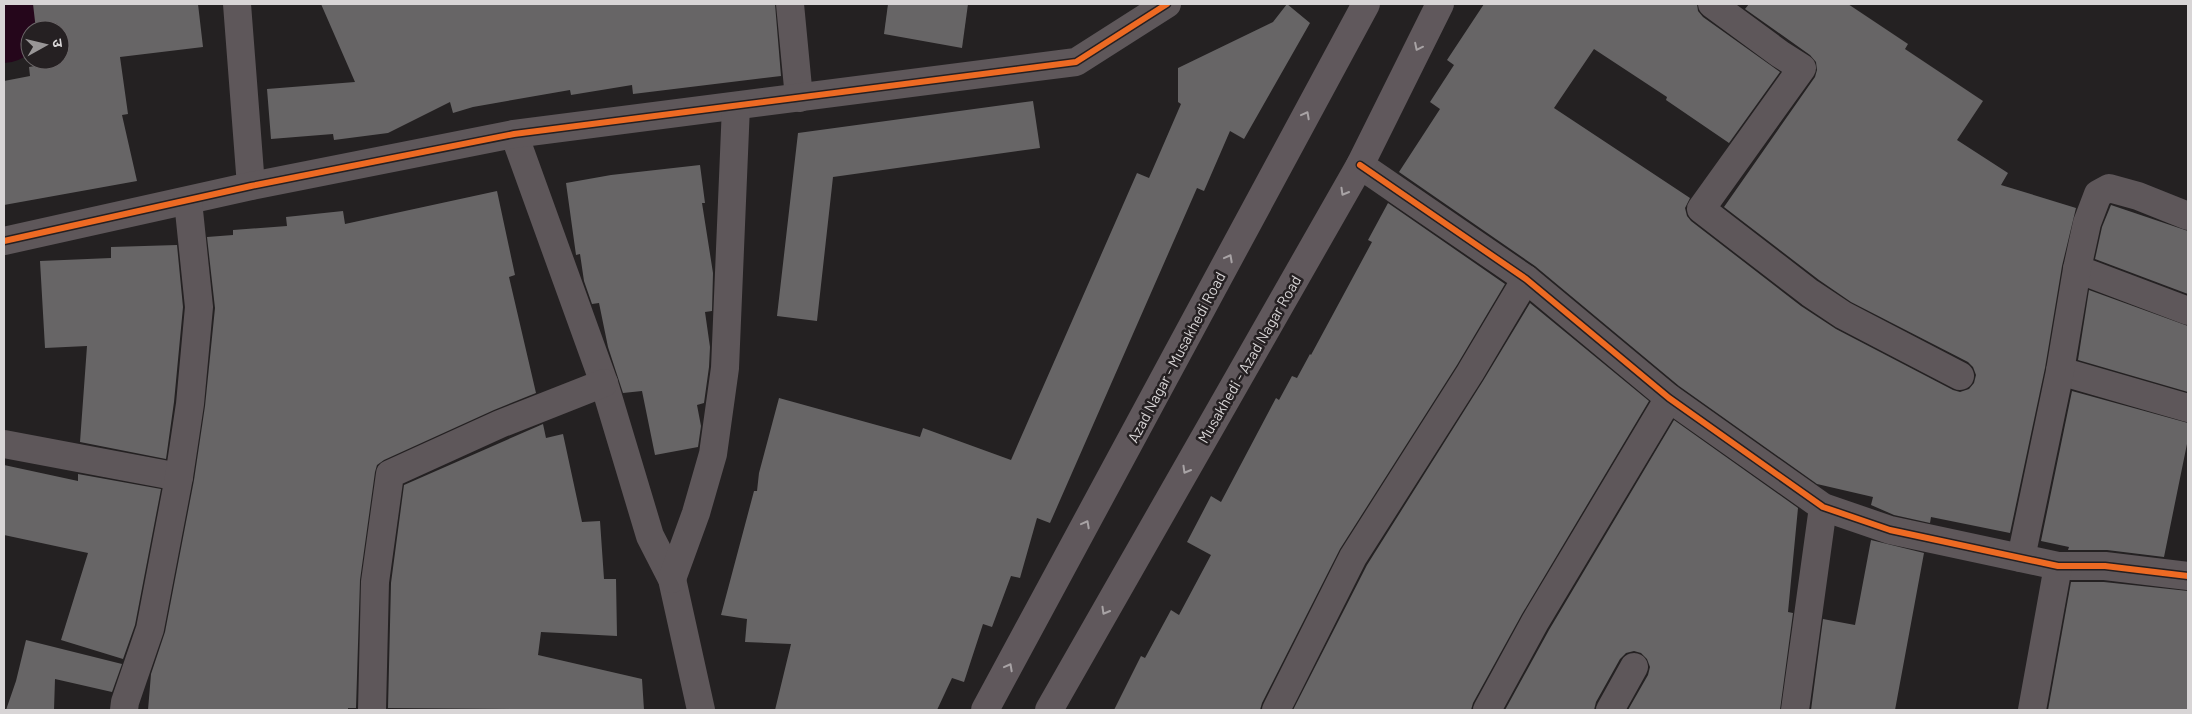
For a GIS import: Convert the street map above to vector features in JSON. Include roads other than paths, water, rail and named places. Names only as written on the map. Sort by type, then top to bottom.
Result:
[{"type":"main road","name":"Azad Nagar - Musakhedi Road","points":[[986,710],[1366,4]]},
{"type":"main road","name":"Musakhedi - Azad Nagar Road","points":[[1049,710],[1360,165],[1440,4]]},
{"type":"street","points":[[237,4],[251,186]]},
{"type":"street","points":[[790,4],[799,98]]},
{"type":"street","points":[[4,241],[251,186],[514,134],[1076,62],[1167,4]]},
{"type":"street","points":[[1712,4],[1802,68],[1701,209],[1810,293],[1843,315],[1960,376]]},
{"type":"street","points":[[672,579],[696,513],[714,454],[724,368],[736,106]]},
{"type":"street","points":[[514,134],[604,383],[650,536],[672,579],[701,710]]},
{"type":"street","points":[[1360,165],[1526,279],[1669,398],[1823,508],[1890,530],[2058,566],[2105,566],[2188,576]]},
{"type":"street","points":[[2021,558],[2060,371],[2077,269],[2087,223],[2098,194],[2109,188],[2138,196],[2188,216]]},
{"type":"street","points":[[124,710],[150,629],[180,477],[190,404],[199,307],[188,201]]},
{"type":"street","points":[[2077,269],[2188,311]]},
{"type":"street","points":[[1276,710],[1353,557],[1470,373],[1526,279]]},
{"type":"street","points":[[2060,371],[2188,408]]},
{"type":"street","points":[[372,710],[375,582],[390,474],[500,424],[604,383]]},
{"type":"street","points":[[1487,710],[1535,622],[1669,398]]},
{"type":"street","points":[[4,444],[180,477]]},
{"type":"street","points":[[1796,710],[1823,508]]},
{"type":"street","points":[[2032,710],[2058,566]]},
{"type":"street","points":[[1610,710],[1634,667]]},
{"type":"waterway","points":[[4,26],[13,4]]}]
